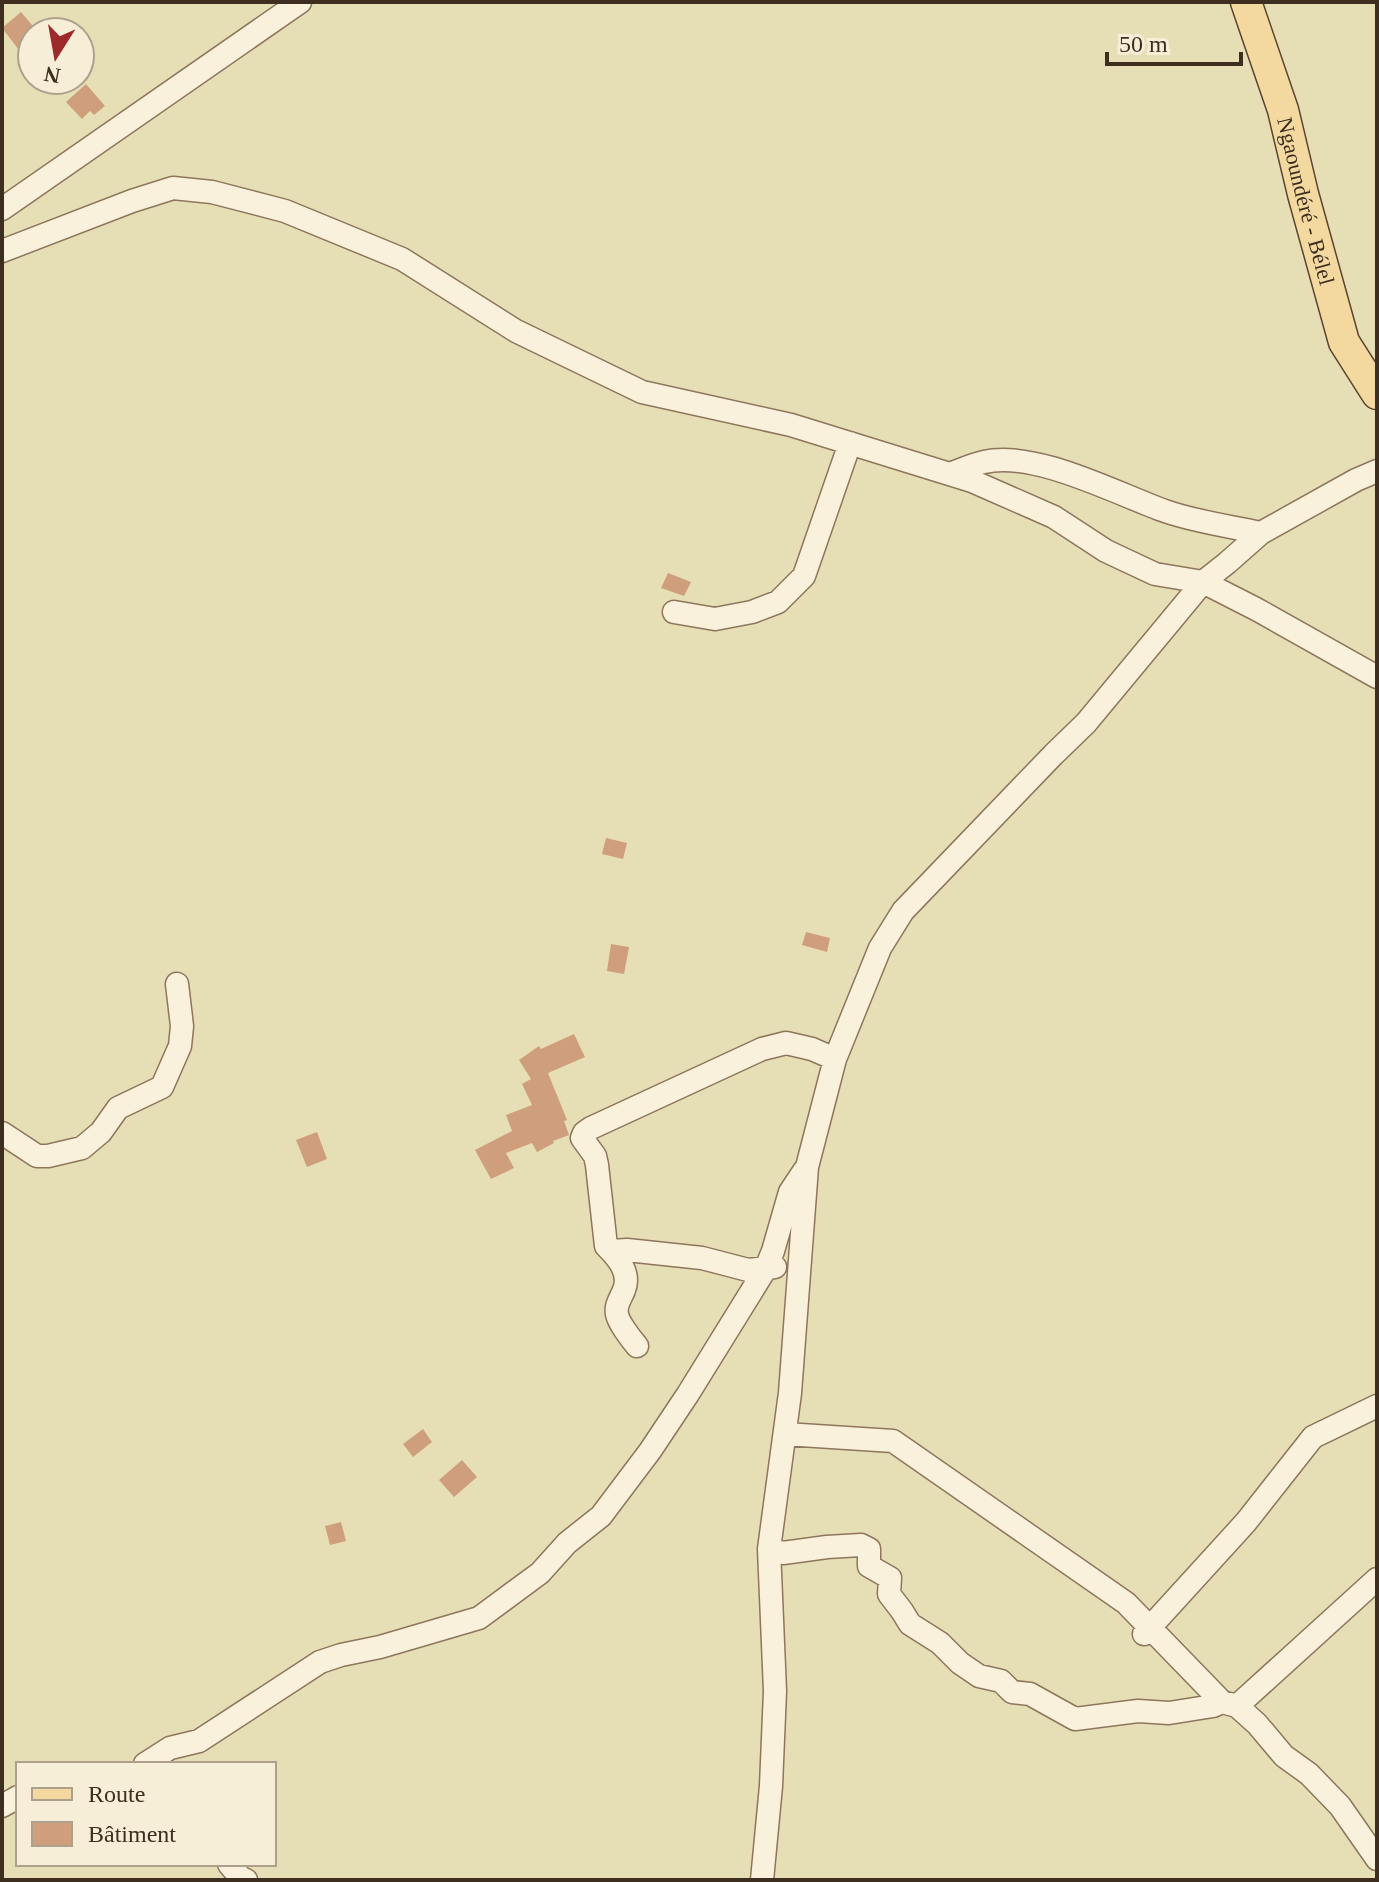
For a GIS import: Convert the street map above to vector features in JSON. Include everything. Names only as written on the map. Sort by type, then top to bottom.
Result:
[{"type":"main road","name":"Ngaoundéré - Bélel","points":[[1246,2],[1283,110],[1344,342],[1377,394]]},
{"type":"street","points":[[2,209],[300,2]]},
{"type":"street","points":[[2,251],[173,188],[212,192],[285,211],[402,259],[516,331],[642,392],[791,425],[972,481],[1054,517],[1106,551],[1155,574],[1203,582],[1377,677]]},
{"type":"street","points":[[674,612],[715,619],[752,612],[778,602],[804,576],[850,443]]},
{"type":"street","points":[[950,474],[986,461],[1031,463],[1089,480],[1168,512],[1218,526],[1261,533]]},
{"type":"street","points":[[762,1880],[771,1786],[775,1691],[769,1549],[790,1393],[807,1167],[835,1059],[880,948],[903,911],[1086,723],[1203,582],[1261,533],[1377,471]]},
{"type":"street","points":[[2,1133],[37,1156],[82,1148],[101,1132],[118,1108],[162,1087],[180,1046],[182,1026],[177,984]]},
{"type":"street","points":[[637,1346],[617,1318],[627,1276],[606,1246],[595,1156],[582,1138],[584,1133],[762,1049],[786,1043],[835,1059]]},
{"type":"street","points":[[148,1762],[170,1748],[199,1741],[320,1662],[479,1618],[540,1573],[567,1543],[601,1516],[688,1394],[766,1268],[790,1192],[807,1167]]},
{"type":"street","points":[[611,1251],[708,1259],[755,1271],[783,1267],[799,1273]]},
{"type":"street","points":[[1147,1631],[1246,1522],[1313,1437],[1377,1406]]},
{"type":"street","points":[[785,1434],[893,1441],[1126,1603],[1147,1631],[1257,1724],[1284,1756],[1309,1774],[1340,1806],[1377,1859]]},
{"type":"street","points":[[769,1549],[783,1553],[866,1546],[869,1549],[869,1566],[890,1578],[889,1594],[910,1624],[940,1643],[979,1676],[1001,1681],[1012,1692],[1030,1694],[1075,1719],[1138,1711],[1169,1713],[1230,1704],[1377,1579]]},
{"type":"street","points":[[231,1866],[246,1880]]},
{"type":"shaded area","points":[[2,2],[1377,2],[1377,1880],[2,1880]]},
{"type":"building","points":[[16,16],[16,46],[2,28]]},
{"type":"building","points":[[73,96],[96,96],[105,106],[94,115],[90,111],[82,119],[66,102]]},
{"type":"building","points":[[668,573],[691,582],[684,596],[661,588]]},
{"type":"building","points":[[606,838],[627,843],[623,859],[602,854]]},
{"type":"building","points":[[806,932],[830,938],[827,952],[802,945]]},
{"type":"building","points":[[611,944],[629,947],[624,974],[607,971]]},
{"type":"building","points":[[574,1034],[585,1057],[548,1073],[567,1120],[564,1121],[569,1135],[537,1152],[532,1143],[506,1153],[514,1168],[491,1179],[475,1150],[512,1131],[506,1115],[532,1105],[522,1084],[531,1079],[519,1060],[539,1046],[541,1049]]},
{"type":"building","points":[[317,1132],[327,1159],[307,1167],[296,1140]]},
{"type":"building","points":[[423,1429],[432,1442],[413,1457],[403,1444]]},
{"type":"building","points":[[462,1460],[477,1477],[454,1497],[439,1480]]},
{"type":"building","points":[[341,1522],[346,1541],[330,1545],[325,1526]]}]
